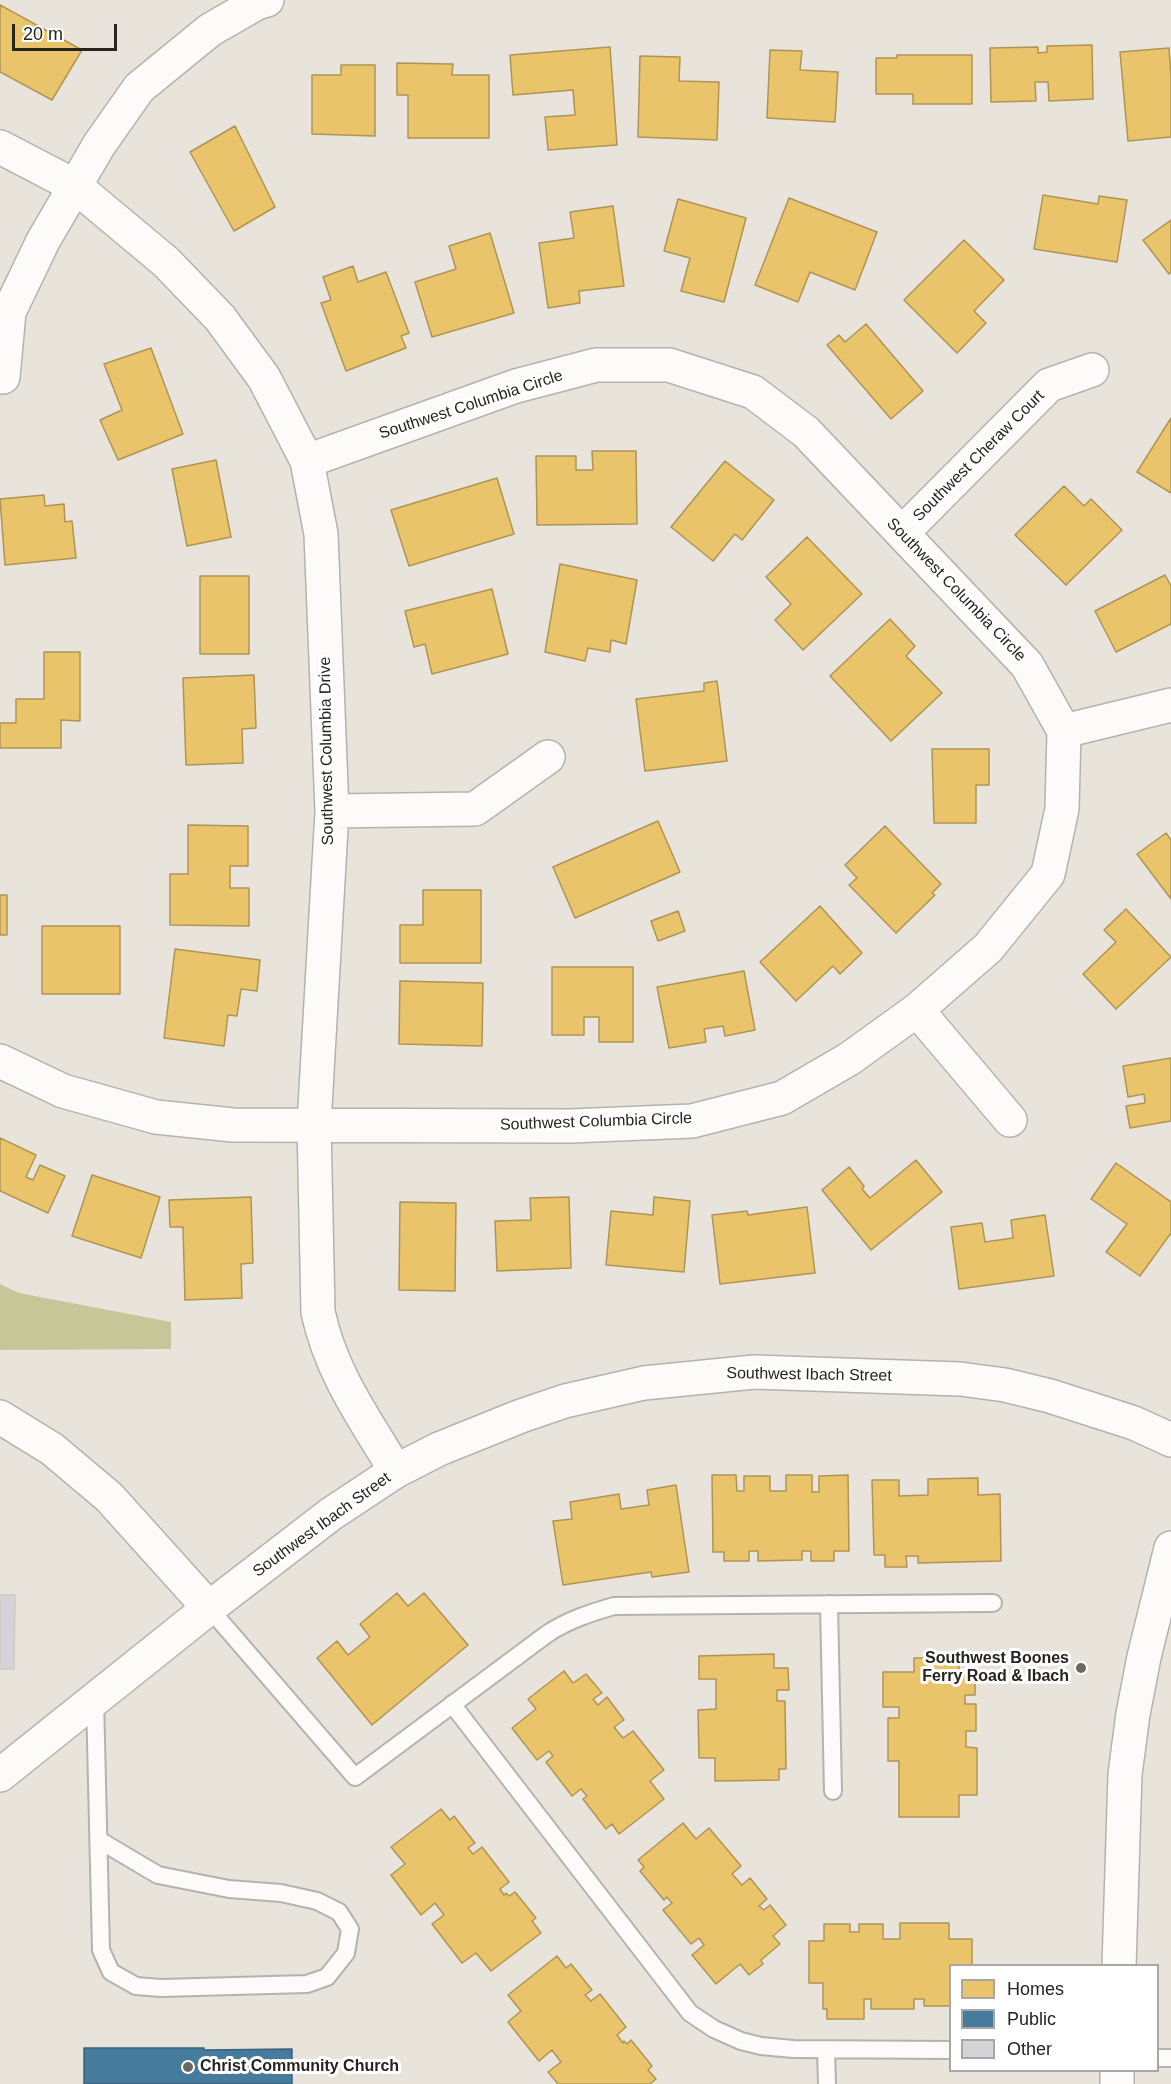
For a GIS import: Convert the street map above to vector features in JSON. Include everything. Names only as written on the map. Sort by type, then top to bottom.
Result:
[{"type":"street","points":[[3,376],[9,312],[43,241],[99,145],[139,88],[210,30],[256,3],[267,0]]},
{"type":"street","name":"Southwest Columbia Drive","points":[[0,147],[75,186],[166,262],[220,318],[264,378],[307,461],[321,534],[332,811],[314,1124],[318,1312],[324,1340],[343,1384],[396,1470]]},
{"type":"street","name":"Southwest Columbia Circle","points":[[0,1061],[63,1091],[156,1117],[233,1125],[570,1126],[692,1121],[782,1098],[849,1059],[917,1010],[988,948],[1047,874],[1062,809],[1064,731],[1027,665],[806,432],[753,392],[669,365],[596,365],[516,387],[307,461]]},
{"type":"street","name":"Southwest Cheraw Court","points":[[902,533],[1049,385],[1092,370]]},
{"type":"street","points":[[1064,731],[1171,705]]},
{"type":"street","points":[[332,811],[476,809],[548,757]]},
{"type":"street","points":[[917,1010],[1010,1119]]},
{"type":"street","name":"Southwest Ibach Street","points":[[0,1775],[331,1514],[396,1470],[449,1445],[565,1401],[644,1383],[754,1372],[960,1379],[1005,1385],[1050,1396],[1123,1419],[1171,1440]]},
{"type":"street","points":[[0,1417],[52,1449],[109,1497],[209,1608]]},
{"type":"street","points":[[1119,1964],[1125,1774],[1142,1669],[1171,1548]]},
{"type":"lane","points":[[209,1608],[355,1777],[564,1623],[614,1606],[993,1603]]},
{"type":"lane","points":[[829,1604],[833,1791]]},
{"type":"lane","points":[[95,1699],[101,1950],[111,1972],[136,1986],[161,1988],[307,1984],[327,1977],[346,1953],[350,1929],[339,1912],[317,1901],[281,1893],[229,1889],[158,1875],[99,1840]]},
{"type":"lane","points":[[452,1704],[690,2013],[714,2029],[741,2041],[783,2048],[949,2050]]},
{"type":"lane","points":[[826,2050],[827,2084]]},
{"type":"green space","points":[[0,1284],[19,1293],[171,1322],[171,1349],[0,1350]]},
{"type":"building: Homes","points":[[0,5],[82,50],[52,100],[0,72]]},
{"type":"building: Homes","points":[[1092,45],[1093,99],[1049,101],[1048,82],[1035,82],[1036,101],[991,102],[990,48],[1038,47],[1038,53],[1047,52],[1047,46]]},
{"type":"building: Homes","points":[[610,47],[617,145],[548,150],[545,117],[575,115],[573,90],[513,95],[510,55]]},
{"type":"building: Homes","points":[[1169,48],[1171,137],[1128,141],[1120,52]]},
{"type":"building: Homes","points":[[770,50],[802,51],[800,70],[838,72],[835,122],[767,118]]},
{"type":"building: Homes","points":[[897,55],[972,55],[972,104],[913,104],[913,94],[876,94],[876,58],[897,58]]},
{"type":"building: Homes","points":[[640,56],[680,57],[679,81],[719,82],[717,140],[638,137]]},
{"type":"building: Homes","points":[[397,63],[453,64],[452,75],[489,75],[489,138],[408,138],[408,95],[397,95]]},
{"type":"building: Homes","points":[[341,65],[375,65],[375,136],[312,134],[312,75],[341,75]]},
{"type":"building: Homes","points":[[235,126],[275,207],[234,231],[190,152]]},
{"type":"building: Homes","points":[[1043,195],[1098,204],[1099,196],[1127,200],[1117,262],[1034,249]]},
{"type":"building: Homes","points":[[789,198],[877,232],[855,290],[810,272],[798,302],[755,285]]},
{"type":"building: Homes","points":[[678,199],[746,218],[724,302],[681,291],[690,258],[664,251]]},
{"type":"building: Homes","points":[[613,206],[624,286],[579,291],[580,303],[548,308],[539,243],[574,238],[570,212]]},
{"type":"building: Homes","points":[[1171,220],[1171,272],[1169,274],[1143,240]]},
{"type":"building: Homes","points":[[490,233],[514,313],[432,337],[415,282],[456,269],[449,246]]},
{"type":"building: Homes","points":[[964,240],[1004,280],[974,311],[986,323],[957,353],[904,300]]},
{"type":"building: Homes","points":[[353,266],[358,282],[386,272],[409,333],[401,336],[406,348],[346,371],[321,303],[331,300],[323,277]]},
{"type":"building: Homes","points":[[866,324],[923,391],[891,419],[827,345],[839,335],[845,342]]},
{"type":"building: Homes","points":[[151,348],[183,434],[118,460],[100,420],[122,410],[104,364]]},
{"type":"building: Homes","points":[[1171,418],[1171,493],[1137,472]]},
{"type":"building: Homes","points":[[592,451],[636,451],[637,524],[537,525],[536,456],[576,456],[576,470],[593,470]]},
{"type":"building: Homes","points":[[216,460],[231,537],[187,546],[172,469]]},
{"type":"building: Homes","points":[[725,461],[774,500],[742,540],[735,534],[713,561],[671,527]]},
{"type":"building: Homes","points":[[497,478],[514,534],[409,566],[391,510]]},
{"type":"building: Homes","points":[[1064,486],[1084,506],[1091,499],[1122,530],[1066,585],[1015,535]]},
{"type":"building: Homes","points":[[44,495],[45,506],[64,504],[65,522],[72,521],[76,558],[5,565],[0,499]]},
{"type":"building: Homes","points":[[807,537],[862,594],[803,650],[775,620],[791,604],[766,577]]},
{"type":"building: Homes","points":[[560,564],[637,580],[626,644],[611,640],[610,652],[588,648],[585,661],[545,652]]},
{"type":"building: Homes","points":[[1165,575],[1171,586],[1171,624],[1116,652],[1095,611]]},
{"type":"building: Homes","points":[[200,576],[249,576],[249,654],[200,654]]},
{"type":"building: Homes","points":[[492,589],[508,654],[432,674],[425,644],[414,647],[405,611]]},
{"type":"building: Homes","points":[[890,619],[915,646],[906,656],[942,693],[891,741],[830,676]]},
{"type":"building: Homes","points":[[44,652],[80,652],[80,721],[61,720],[61,748],[0,748],[0,723],[16,723],[16,699],[44,699]]},
{"type":"building: Homes","points":[[254,675],[256,728],[242,729],[243,763],[186,765],[183,678]]},
{"type":"building: Homes","points":[[717,681],[727,761],[645,771],[636,699],[704,691],[704,683]]},
{"type":"building: Homes","points":[[932,749],[989,749],[989,785],[976,785],[976,823],[934,823]]},
{"type":"building: Homes","points":[[658,821],[680,872],[575,918],[553,867]]},
{"type":"building: Homes","points":[[188,825],[248,826],[248,866],[230,866],[230,888],[249,888],[249,926],[170,925],[170,874],[188,874]]},
{"type":"building: Homes","points":[[885,826],[941,884],[932,893],[935,895],[896,933],[849,885],[857,878],[845,865]]},
{"type":"building: Homes","points":[[1166,833],[1171,840],[1171,899],[1137,854]]},
{"type":"building: Homes","points":[[423,890],[481,890],[481,963],[400,963],[400,925],[423,925]]},
{"type":"building: Homes","points":[[0,895],[7,895],[7,935],[0,935]]},
{"type":"building: Homes","points":[[820,906],[862,953],[840,974],[833,966],[796,1001],[760,962]]},
{"type":"building: Homes","points":[[1126,909],[1171,957],[1116,1009],[1083,974],[1116,942],[1104,930]]},
{"type":"building: Homes","points":[[678,911],[685,931],[658,941],[651,921]]},
{"type":"building: Homes","points":[[42,926],[120,926],[120,994],[42,994]]},
{"type":"building: Homes","points":[[175,949],[260,960],[257,991],[241,989],[237,1016],[228,1015],[224,1046],[164,1038]]},
{"type":"building: Homes","points":[[552,967],[633,967],[633,1042],[599,1042],[599,1017],[584,1017],[584,1035],[552,1035]]},
{"type":"building: Homes","points":[[744,971],[755,1030],[725,1036],[723,1026],[704,1029],[706,1042],[669,1048],[657,987]]},
{"type":"building: Homes","points":[[400,981],[483,983],[482,1046],[399,1044]]},
{"type":"building: Homes","points":[[1171,1058],[1171,1121],[1130,1128],[1126,1106],[1145,1103],[1144,1094],[1128,1097],[1123,1066]]},
{"type":"building: Homes","points":[[0,1138],[36,1155],[26,1177],[33,1180],[40,1165],[65,1176],[48,1213],[0,1191]]},
{"type":"building: Homes","points":[[916,1160],[942,1192],[871,1250],[822,1190],[849,1167],[870,1198]]},
{"type":"building: Homes","points":[[1116,1163],[1171,1202],[1171,1233],[1140,1276],[1106,1252],[1127,1224],[1091,1199]]},
{"type":"building: Homes","points":[[92,1175],[160,1197],[141,1258],[72,1236]]},
{"type":"building: Homes","points":[[251,1197],[253,1263],[241,1264],[242,1298],[185,1300],[183,1227],[170,1227],[169,1200]]},
{"type":"building: Homes","points":[[569,1197],[571,1268],[497,1271],[495,1221],[531,1220],[530,1198]]},
{"type":"building: Homes","points":[[654,1197],[690,1201],[684,1272],[606,1265],[611,1211],[653,1215]]},
{"type":"building: Homes","points":[[400,1202],[456,1203],[455,1291],[399,1290]]},
{"type":"building: Homes","points":[[807,1207],[815,1273],[720,1284],[712,1215],[747,1211],[748,1215]]},
{"type":"building: Homes","points":[[1045,1215],[1054,1276],[959,1289],[951,1227],[982,1223],[985,1242],[1013,1238],[1011,1220]]},
{"type":"building: Homes","points":[[712,1475],[736,1475],[737,1491],[744,1491],[744,1476],[770,1476],[770,1491],[786,1491],[786,1475],[812,1475],[812,1492],[819,1492],[819,1476],[848,1475],[849,1551],[834,1551],[834,1561],[811,1561],[811,1551],[802,1551],[802,1560],[758,1561],[758,1551],[749,1551],[749,1561],[724,1561],[724,1552],[713,1552]]},
{"type":"building: Homes","points":[[978,1478],[978,1495],[1000,1494],[1001,1561],[918,1563],[918,1556],[906,1556],[907,1567],[885,1567],[885,1555],[874,1555],[872,1480],[899,1480],[899,1496],[928,1495],[928,1479]]},
{"type":"building: Homes","points":[[676,1485],[689,1572],[652,1577],[651,1572],[563,1585],[553,1521],[572,1519],[570,1502],[619,1494],[621,1509],[649,1505],[647,1490]]},
{"type":"building: Homes","points":[[397,1593],[408,1606],[424,1593],[468,1645],[372,1725],[317,1658],[337,1641],[348,1655],[370,1637],[360,1624]]},
{"type":"building: Homes","points":[[774,1654],[774,1668],[788,1668],[789,1690],[777,1690],[777,1701],[785,1701],[786,1769],[779,1769],[779,1780],[715,1781],[715,1758],[699,1758],[698,1710],[716,1709],[716,1679],[699,1679],[699,1656]]},
{"type":"building: Homes","points":[[914,1658],[959,1658],[959,1671],[975,1671],[975,1695],[965,1695],[965,1704],[976,1704],[976,1731],[966,1731],[966,1747],[977,1748],[977,1795],[959,1795],[959,1817],[899,1817],[899,1761],[888,1761],[888,1718],[899,1718],[899,1707],[883,1707],[883,1672],[914,1672]]},
{"type":"building: Homes","points":[[564,1671],[573,1683],[586,1674],[602,1693],[593,1699],[598,1705],[607,1697],[624,1720],[614,1727],[623,1738],[633,1731],[664,1770],[650,1781],[664,1799],[619,1834],[612,1824],[606,1829],[583,1799],[587,1796],[581,1789],[572,1796],[546,1762],[553,1756],[549,1751],[537,1760],[512,1728],[536,1709],[528,1699]]},
{"type":"building: Homes","points":[[441,1809],[450,1820],[454,1816],[475,1843],[468,1848],[473,1854],[482,1847],[509,1882],[500,1889],[504,1895],[506,1893],[509,1896],[515,1892],[536,1918],[532,1921],[541,1933],[491,1971],[476,1953],[462,1963],[432,1924],[444,1915],[435,1903],[421,1915],[391,1875],[405,1864],[391,1847]]},
{"type":"building: Homes","points":[[683,1823],[696,1839],[709,1828],[741,1866],[732,1874],[742,1885],[750,1878],[767,1899],[759,1906],[764,1910],[770,1905],[786,1925],[773,1936],[780,1944],[761,1960],[763,1964],[749,1975],[740,1964],[716,1984],[692,1955],[704,1945],[699,1938],[691,1944],[663,1910],[672,1903],[667,1897],[664,1900],[640,1871],[644,1867],[638,1860]]},
{"type":"building: Homes","points":[[900,1923],[949,1923],[949,1939],[972,1939],[972,1964],[949,1964],[949,2006],[924,2006],[924,1999],[914,1999],[914,2009],[871,2009],[871,1999],[864,1999],[864,2019],[827,2019],[827,2009],[823,2009],[823,1983],[809,1983],[809,1941],[824,1941],[824,1924],[850,1924],[850,1932],[859,1932],[859,1924],[883,1924],[883,1939],[900,1939]]},
{"type":"building: Homes","points":[[557,1956],[566,1968],[571,1964],[592,1990],[585,1995],[591,2001],[600,1994],[626,2027],[617,2035],[623,2043],[624,2041],[627,2044],[631,2040],[652,2066],[648,2070],[656,2079],[650,2084],[558,2084],[548,2072],[561,2062],[552,2050],[539,2061],[508,2022],[521,2011],[508,1995]]},
{"type":"building: Public","name":"Christ Community Church","points":[[84,2048],[292,2049],[292,2084],[84,2084]]},
{"type":"building: Other","points":[[0,1595],[15,1595],[14,1669],[0,1669]]},
{"type":"place","name":"Southwest Boones Ferry Road & Ibach","points":[[1081,1668]]},
{"type":"place","name":"Christ Community Church","points":[[188,2067]]}]
